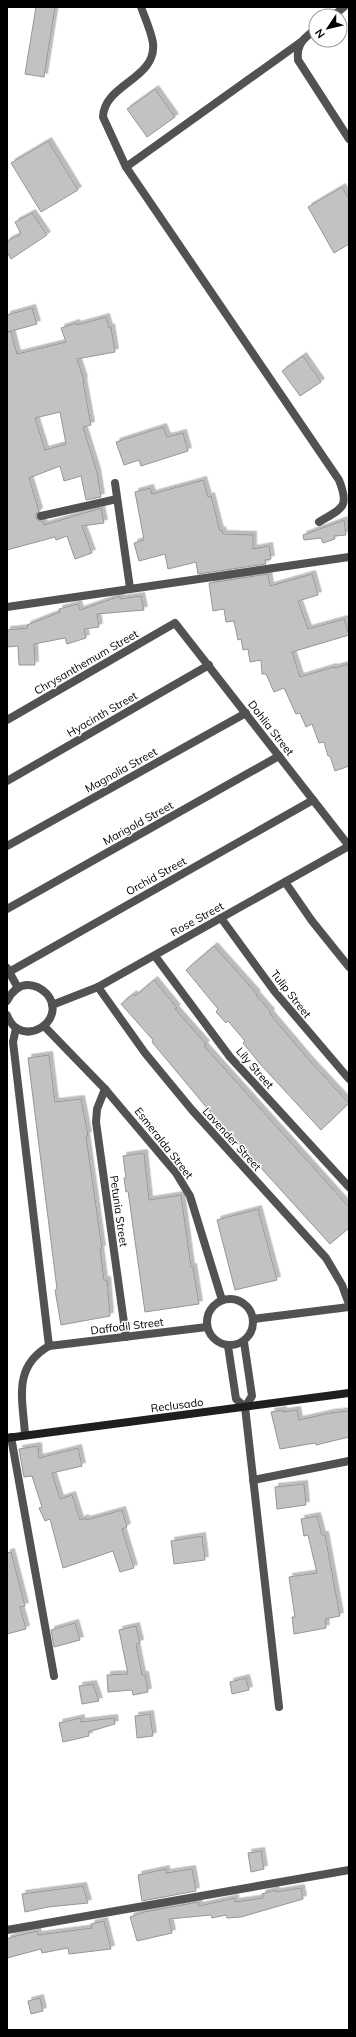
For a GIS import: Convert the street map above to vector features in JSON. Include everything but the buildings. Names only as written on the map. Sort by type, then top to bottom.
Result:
[{"type":"street","points":[[141,7],[153,43],[152,54],[148,64],[142,71],[107,101],[103,117],[126,167],[339,480],[345,502],[340,509],[319,522]]},
{"type":"street","points":[[126,167],[308,36]]},
{"type":"street","points":[[301,42],[297,50],[298,60],[349,139]]},
{"type":"street","points":[[115,483],[130,588]]},
{"type":"street","points":[[40,516],[117,499]]},
{"type":"street","points":[[7,606],[349,557]]},
{"type":"street","name":"Dahlia Street","points":[[175,623],[349,846]]},
{"type":"street","name":"Chrysanthemum Street","points":[[7,720],[175,623]]},
{"type":"street","name":"Hyacinth Street","points":[[7,781],[208,665]]},
{"type":"street","name":"Magnolia Street","points":[[7,846],[246,713]]},
{"type":"street","name":"Marigold Street","points":[[7,909],[279,756]]},
{"type":"street","name":"Orchid Street","points":[[8,970],[313,800]]},
{"type":"street","name":"Rose Street","points":[[52,1006],[98,987],[349,846]]},
{"type":"street","points":[[286,882],[312,921],[349,967]]},
{"type":"street","name":"Tulip Street","points":[[221,918],[275,992],[349,1079]]},
{"type":"street","name":"Lily Street","points":[[155,956],[235,1063],[349,1187]]},
{"type":"street","points":[[8,970],[18,988]]},
{"type":"street","points":[[7,1001],[11,993],[18,988],[26,985],[36,986],[46,994],[52,1006],[49,1020],[44,1026],[30,1032],[16,1028],[7,1015]]},
{"type":"street","name":"Lavender Street","points":[[98,987],[146,1053],[192,1110],[326,1258],[342,1285],[349,1304]]},
{"type":"street","name":"Esmeralda Street","points":[[44,1026],[105,1089],[176,1173],[190,1196],[222,1300]]},
{"type":"street","points":[[16,1028],[13,1042],[49,1346],[31,1360],[24,1373],[21,1386],[25,1436]]},
{"type":"street","name":"Petunia Street","points":[[105,1089],[97,1109],[96,1122],[126,1337]]},
{"type":"street","points":[[230,1299],[246,1305],[251,1311],[253,1319],[251,1332],[244,1342],[236,1345],[228,1346],[214,1340],[207,1327],[209,1311],[215,1304],[222,1300],[230,1299]]},
{"type":"street","points":[[253,1319],[349,1307]]},
{"type":"street","name":"Daffodil Street","points":[[49,1346],[207,1327]]},
{"type":"street","points":[[244,1342],[252,1396],[245,1407],[278,1707]]},
{"type":"street","points":[[228,1346],[236,1399],[245,1407]]},
{"type":"street","name":"Reclusado","points":[[9,1438],[349,1393]]},
{"type":"street","points":[[9,1438],[54,1676]]},
{"type":"street","points":[[253,1480],[349,1461]]},
{"type":"street","points":[[7,1930],[349,1870]]}]
